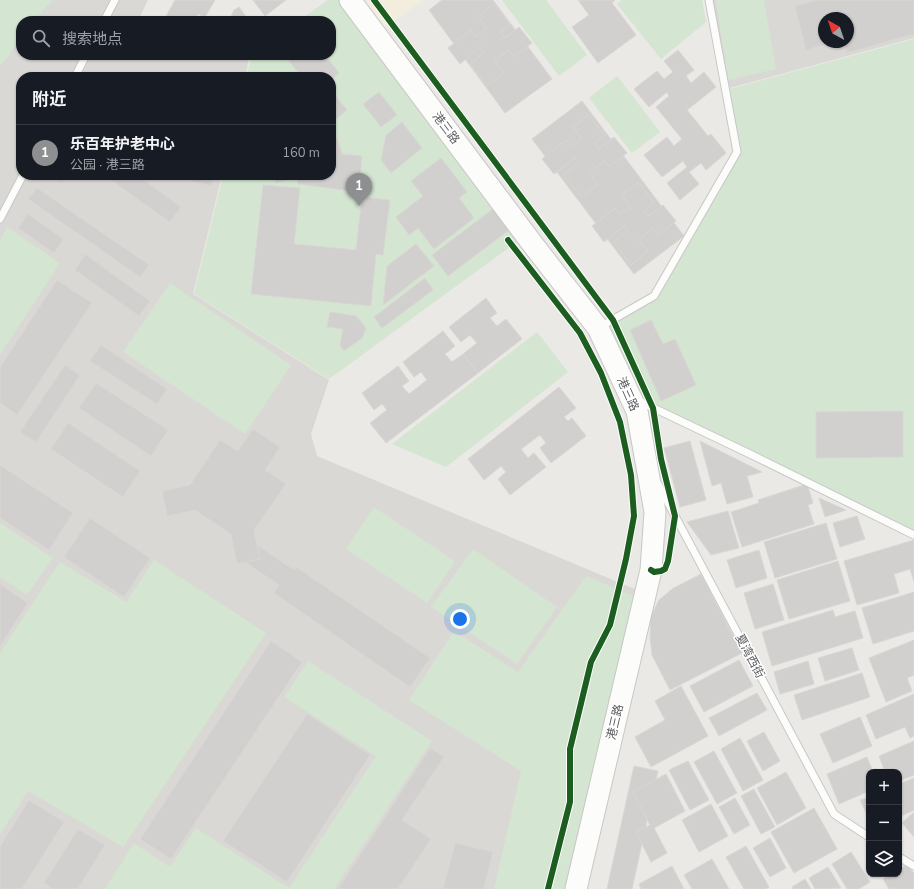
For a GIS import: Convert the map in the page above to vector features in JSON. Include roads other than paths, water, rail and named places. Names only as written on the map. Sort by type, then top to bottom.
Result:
[{"type":"main road","name":"港三路","points":[[350,0],[534,246],[598,328],[637,411],[655,512],[651,570],[576,889]]},
{"type":"lane","points":[[107,16],[115,0]]},
{"type":"lane","points":[[598,328],[654,296],[737,152],[709,0]]},
{"type":"lane","points":[[78,72],[84,60]]},
{"type":"lane","points":[[0,219],[20,180]]},
{"type":"lane","points":[[630,397],[914,535]]},
{"type":"lane","name":"夏湾西街","points":[[646,461],[834,814],[866,835]]},
{"type":"lane","points":[[902,858],[914,866]]},
{"type":"place","name":"乐百年护老中心","points":[[359,206]]}]
